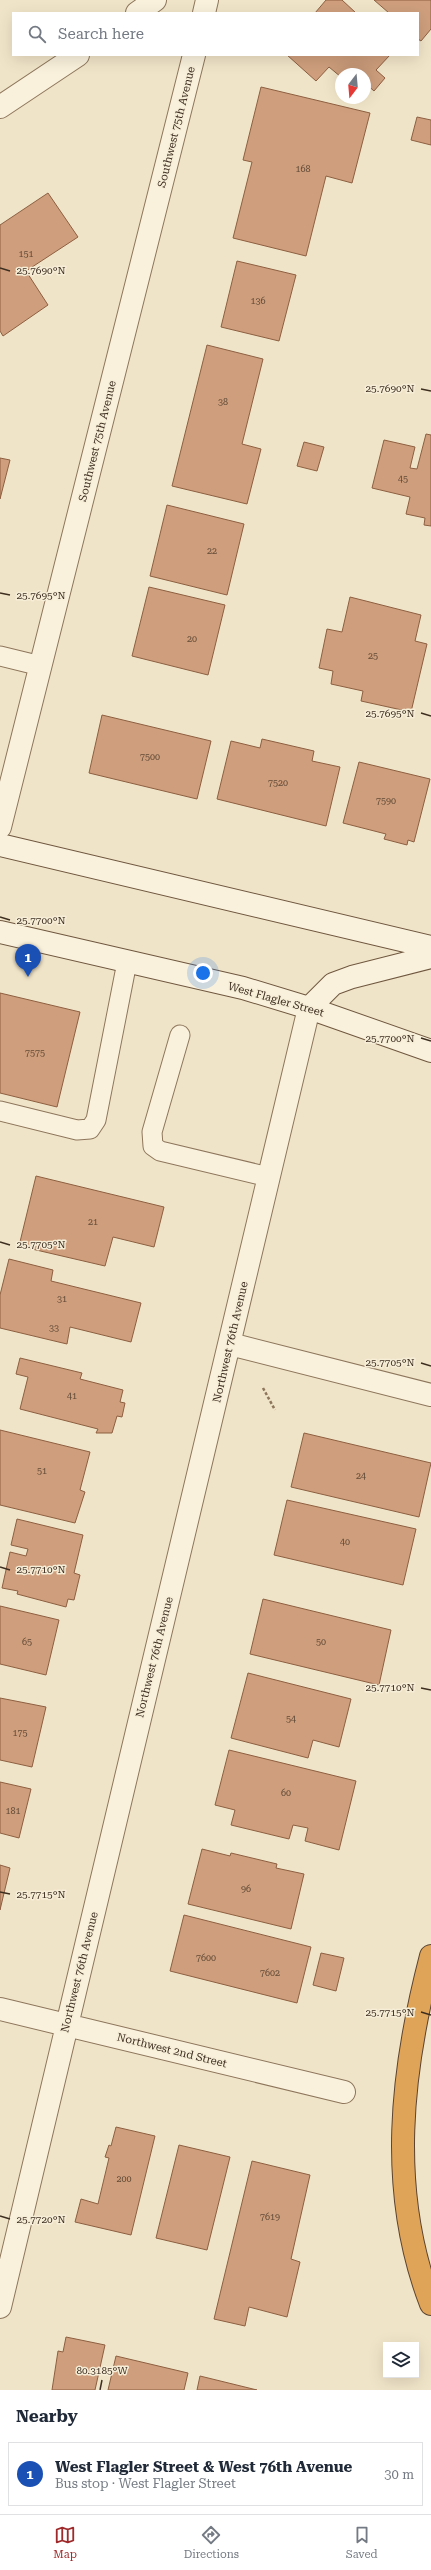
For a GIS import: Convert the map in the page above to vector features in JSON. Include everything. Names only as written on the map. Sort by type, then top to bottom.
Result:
[{"type":"highway","points":[[431,1956],[407,2063],[403,2119],[403,2166],[410,2223],[431,2304]]},
{"type":"street","points":[[138,12],[155,0]]},
{"type":"street","points":[[204,12],[207,0]]},
{"type":"street","points":[[0,107],[76,56]]},
{"type":"street","name":"Southwest 75th Avenue","points":[[0,827],[194,56]]},
{"type":"street","points":[[0,845],[431,947]]},
{"type":"street","name":"West Flagler Street","points":[[0,932],[243,988],[309,1008],[431,1051]]},
{"type":"street","points":[[309,1008],[333,984],[352,977],[431,957]]},
{"type":"street","name":"Northwest 76th Avenue","points":[[0,2307],[66,2024],[230,1344],[309,1008]]},
{"type":"street","points":[[230,1344],[431,1395]]},
{"type":"street","name":"Northwest 2nd Street","points":[[0,2009],[344,2092]]},
{"type":"lane","points":[[0,656],[41,666]]},
{"type":"lane","points":[[0,1111],[77,1130],[90,1129],[96,1120],[127,962]]},
{"type":"lane","points":[[180,1035],[152,1132],[153,1146],[160,1151],[269,1177]]},
{"type":"path","points":[[263,1388],[275,1410]]},
{"type":"building","points":[[326,0],[342,0],[355,12],[316,12]]},
{"type":"building","points":[[374,0],[431,0],[431,29],[421,41],[419,40],[419,12],[388,12]]},
{"type":"building","points":[[288,56],[389,56],[376,70],[385,78],[374,91],[371,88],[371,68],[335,68],[335,72],[329,67],[316,81]]},
{"type":"building","points":[[261,87],[370,113],[352,183],[326,176],[306,256],[233,238],[252,162],[243,160]]},
{"type":"building","points":[[417,117],[431,120],[431,145],[411,140]]},
{"type":"building","points":[[48,193],[78,237],[26,271],[48,305],[3,336],[0,331],[0,225]]},
{"type":"building","points":[[237,261],[296,275],[279,341],[221,327]]},
{"type":"building","points":[[207,345],[263,359],[242,444],[261,449],[247,504],[172,486]]},
{"type":"building","points":[[426,434],[431,435],[431,526],[424,525],[425,518],[406,514],[410,497],[372,488],[384,440],[415,447],[410,468],[417,469]]},
{"type":"building","points":[[304,442],[324,447],[317,471],[297,466]]},
{"type":"building","points":[[0,458],[10,460],[0,499]]},
{"type":"building","points":[[167,505],[244,524],[227,595],[150,576]]},
{"type":"building","points":[[149,587],[225,605],[208,675],[132,656]]},
{"type":"building","points":[[350,597],[421,615],[415,641],[427,644],[411,712],[361,701],[363,691],[331,684],[333,671],[319,668],[327,629],[342,632]]},
{"type":"building","points":[[102,715],[211,741],[197,799],[89,773]]},
{"type":"building","points":[[262,739],[314,751],[312,761],[340,767],[326,826],[217,799],[231,741],[260,748]]},
{"type":"building","points":[[359,762],[430,779],[414,842],[408,840],[407,845],[384,839],[386,834],[343,823]]},
{"type":"building","points":[[0,993],[80,1012],[57,1107],[0,1093]]},
{"type":"building","points":[[36,1176],[164,1207],[154,1247],[113,1237],[105,1266],[19,1246]]},
{"type":"building","points":[[9,1259],[53,1270],[51,1281],[141,1303],[131,1342],[70,1327],[67,1344],[0,1328],[0,1295]]},
{"type":"building","points":[[20,1358],[82,1373],[80,1379],[123,1390],[120,1402],[125,1403],[122,1417],[117,1416],[112,1433],[96,1433],[98,1429],[20,1409],[28,1377],[16,1374]]},
{"type":"building","points":[[0,1430],[90,1452],[80,1490],[85,1492],[75,1523],[0,1505]]},
{"type":"building","points":[[304,1433],[431,1463],[419,1517],[291,1487]]},
{"type":"building","points":[[287,1500],[416,1529],[403,1585],[274,1555]]},
{"type":"building","points":[[17,1519],[83,1535],[74,1573],[80,1575],[74,1600],[68,1599],[66,1607],[17,1594],[18,1591],[2,1588],[10,1552],[26,1556],[28,1549],[11,1545]]},
{"type":"building","points":[[263,1599],[391,1630],[379,1685],[250,1654]]},
{"type":"building","points":[[0,1606],[59,1620],[46,1675],[0,1664]]},
{"type":"building","points":[[248,1673],[351,1699],[339,1747],[313,1740],[308,1758],[231,1738]]},
{"type":"building","points":[[0,1698],[46,1707],[32,1767],[0,1760]]},
{"type":"building","points":[[229,1750],[356,1781],[339,1850],[305,1841],[308,1828],[293,1825],[289,1839],[231,1825],[235,1810],[215,1805]]},
{"type":"building","points":[[0,1782],[31,1789],[19,1838],[0,1833]]},
{"type":"building","points":[[202,1849],[230,1856],[231,1853],[277,1864],[276,1868],[304,1874],[291,1929],[188,1904]]},
{"type":"building","points":[[0,1865],[10,1868],[0,1910]]},
{"type":"building","points":[[184,1915],[311,1947],[297,2003],[170,1971]]},
{"type":"building","points":[[321,1953],[344,1958],[336,1991],[313,1985]]},
{"type":"building","points":[[116,2127],[155,2136],[131,2235],[75,2222],[81,2199],[98,2204],[109,2158],[105,2157],[109,2145],[111,2146]]},
{"type":"building","points":[[179,2145],[230,2157],[207,2250],[156,2238]]},
{"type":"building","points":[[252,2161],[310,2175],[291,2259],[300,2262],[287,2317],[249,2307],[245,2326],[214,2319]]},
{"type":"building","points":[[66,2337],[105,2345],[95,2390],[52,2390],[58,2351],[63,2352]]},
{"type":"building","points":[[116,2356],[188,2373],[184,2390],[108,2390]]},
{"type":"building","points":[[200,2376],[257,2390],[197,2390]]},
{"type":"place","name":"West Flagler Street & West 76th Avenue","points":[[28,977]]}]
